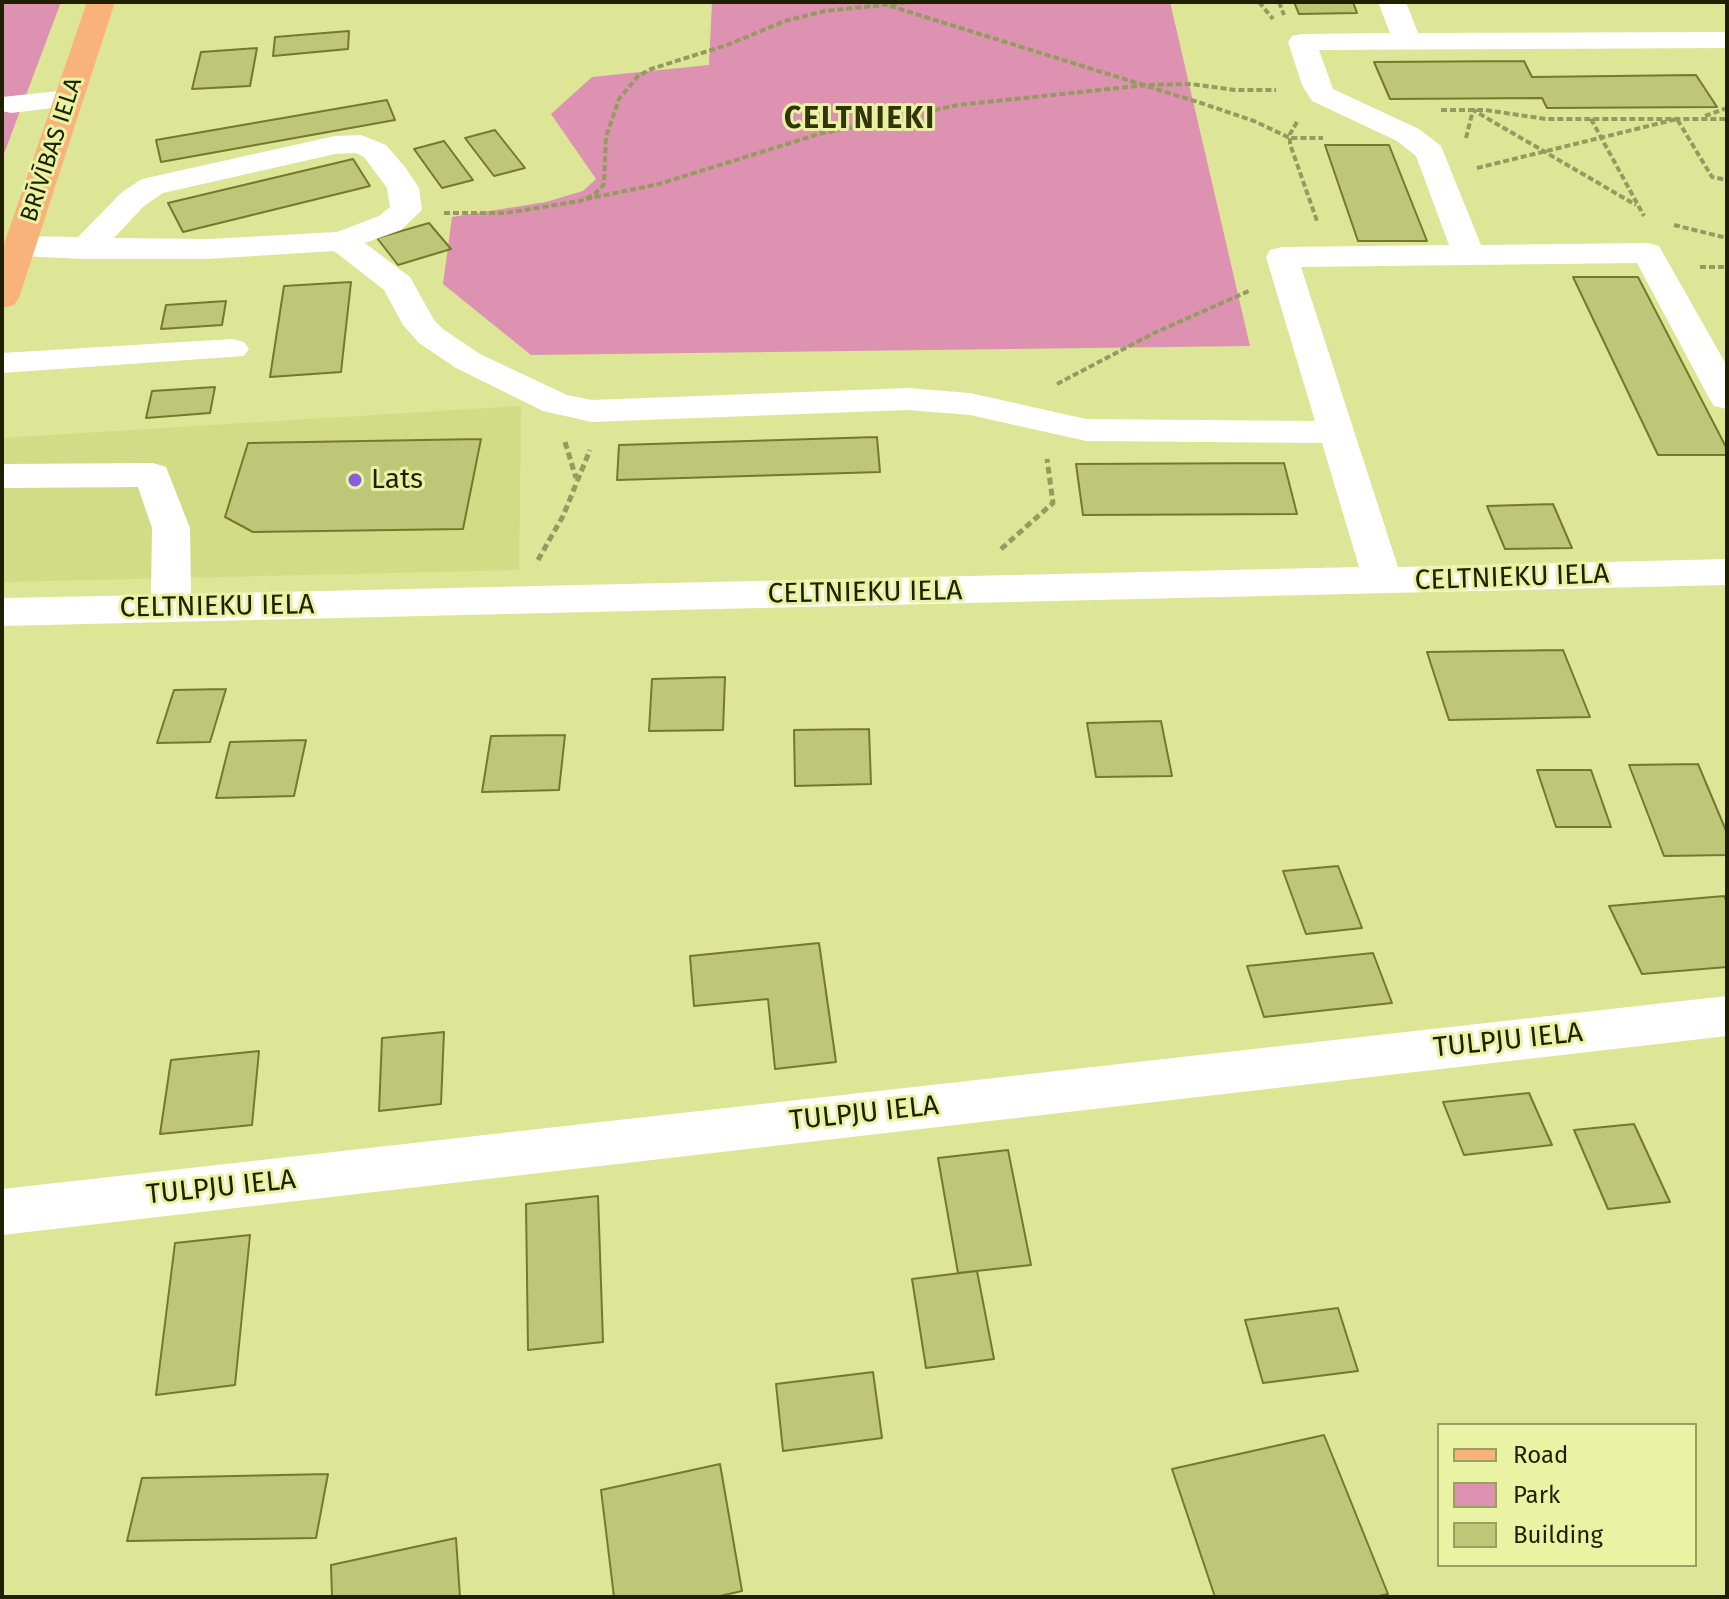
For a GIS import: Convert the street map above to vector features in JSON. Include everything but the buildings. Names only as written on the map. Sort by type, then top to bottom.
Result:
[{"type":"main road","name":"BRĪVĪBAS IELA","points":[[2,298],[101,2]]},
{"type":"street","points":[[1392,2],[1407,41]]},
{"type":"street","points":[[1469,255],[1441,178],[1426,148],[1393,128],[1352,111],[1321,93],[1302,42],[1407,41],[1641,27],[1727,40]]},
{"type":"street","points":[[11,104],[68,99]]},
{"type":"street","points":[[20,246],[85,249],[208,249],[341,241],[390,223],[405,213],[403,188],[385,161],[368,146],[346,144],[153,186],[133,199],[85,249]]},
{"type":"street","points":[[341,241],[392,278],[420,325],[431,336],[468,361],[556,403],[615,412],[908,399],[970,404],[1032,419],[1104,431],[1336,432]]},
{"type":"street","points":[[1383,581],[1282,257],[1648,253],[1727,398]]},
{"type":"street","points":[[2,363],[232,349]]},
{"type":"street","points":[[2,476],[153,475],[171,528],[171,608]]},
{"type":"street","name":"CELTNIEKU IELA","points":[[2,612],[1727,572]]},
{"type":"street","name":"TULPJU IELA","points":[[2,1212],[1727,1016]]},
{"type":"path","points":[[876,2],[1147,85],[1238,115],[1290,138]]},
{"type":"path","points":[[586,199],[604,184],[606,137],[619,99],[638,76],[785,21],[825,11],[912,2]]},
{"type":"path","points":[[405,213],[482,215],[586,199],[659,184],[819,134],[958,105],[1147,85],[1191,84],[1235,90],[1321,93]]},
{"type":"path","points":[[1321,93],[1292,128],[1290,138],[1330,257]]},
{"type":"path","points":[[1699,119],[1727,108]]},
{"type":"path","points":[[1473,110],[1639,206]]},
{"type":"path","points":[[1352,111],[1473,110],[1546,119],[1727,119]]},
{"type":"path","points":[[1590,119],[1646,219],[1630,219]]},
{"type":"path","points":[[1441,178],[1677,119]]},
{"type":"path","points":[[1677,119],[1712,177],[1727,180]]},
{"type":"path","points":[[992,556],[1053,503],[1032,419],[1040,395],[1154,333],[1287,274]]},
{"type":"path","points":[[532,568],[563,516],[593,442],[615,412]]},
{"type":"shaded area","points":[[521,406],[519,570],[2,582],[2,438]]},
{"type":"green space","points":[[2,2],[61,2],[2,159]]},
{"type":"green space","points":[[712,2],[1170,2],[1250,346],[531,355],[443,284],[452,217],[546,202],[583,191],[596,179],[551,114],[592,77],[709,65]]},
{"type":"place","name":"Lats","points":[[355,480]]},
{"type":"district","name":"CELTNIEKI","points":[[860,120]]}]
